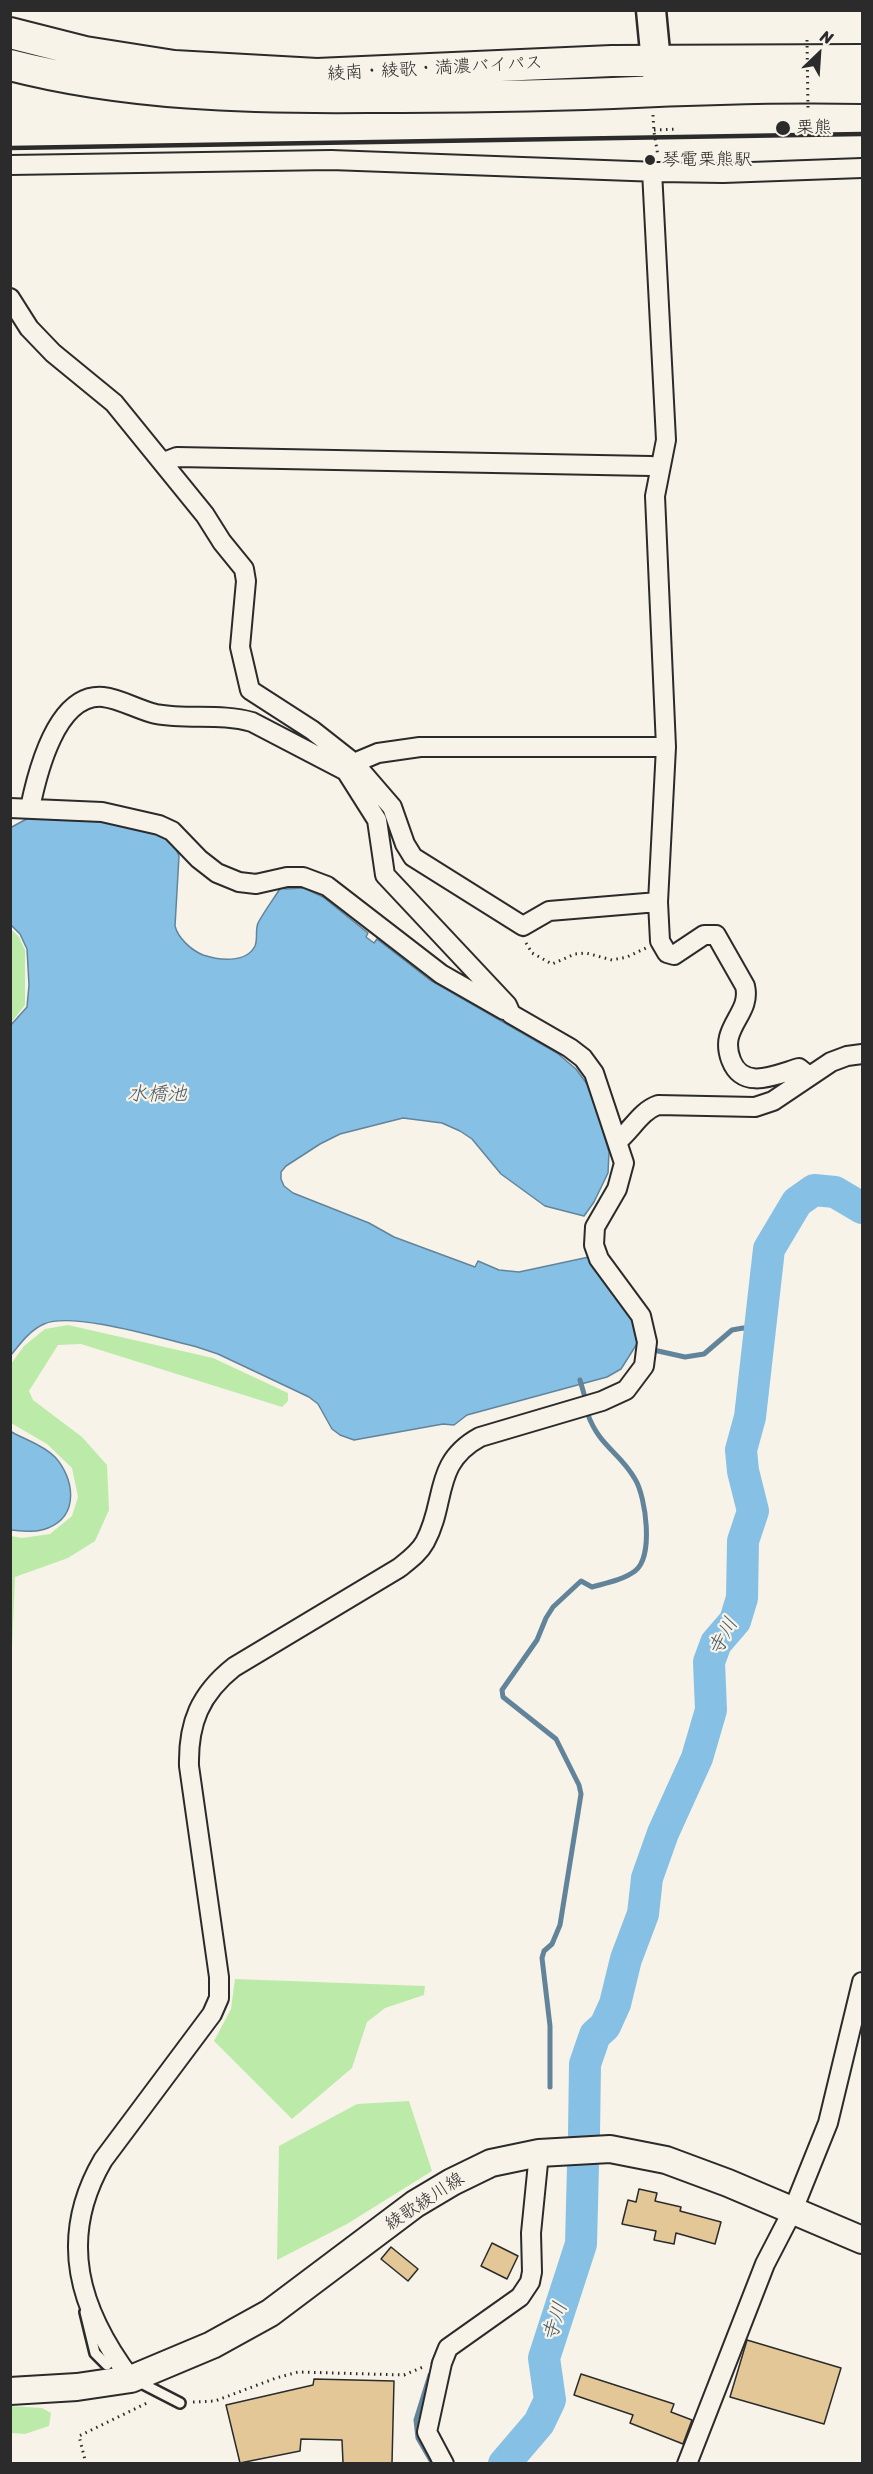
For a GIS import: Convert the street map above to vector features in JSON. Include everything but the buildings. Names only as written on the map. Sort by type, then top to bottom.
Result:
[{"type":"highway","name":"綾南・綾歌・満濃バイパス","points":[[10,33],[84,52],[152,63],[258,72],[317,74],[656,61],[862,60]]},
{"type":"highway","name":"綾南・綾歌・満濃バイパス","points":[[10,65],[80,80],[171,91],[257,97],[491,96],[656,100],[798,86],[862,88]]},
{"type":"main road","points":[[651,10],[656,61],[656,100]]},
{"type":"main road","name":"綾歌綾川線","points":[[10,2391],[138,2382],[270,2313],[415,2204],[452,2182],[491,2163],[539,2153],[610,2149],[666,2160],[862,2240]]},
{"type":"street","points":[[10,165],[332,160],[655,172],[862,168]]},
{"type":"street","points":[[655,172],[666,440],[655,496],[666,747],[658,902],[660,941],[667,953],[674,955],[704,935],[716,935],[745,986],[747,994],[745,1005],[729,1037],[728,1051],[734,1067],[743,1076],[757,1080],[799,1068],[809,1076]]},
{"type":"street","points":[[10,298],[29,328],[53,353],[114,403],[164,462],[244,569],[246,581],[240,647],[250,690],[312,730],[392,807],[405,844],[413,857],[523,926],[549,911],[658,902]]},
{"type":"street","points":[[164,462],[177,457],[660,468]]},
{"type":"street","points":[[30,808],[43,757],[57,730],[66,715],[90,698],[103,697],[156,714],[237,718],[252,722],[350,767],[377,820],[384,875],[507,1005],[511,1014]]},
{"type":"street","points":[[350,767],[378,753],[420,747],[666,747]]},
{"type":"street","points":[[10,808],[102,812],[159,825],[172,831],[199,859],[217,873],[239,882],[256,884],[287,877],[303,877],[327,886],[441,974],[570,1048],[583,1058],[594,1073],[624,1163],[617,1189],[595,1227],[594,1245],[599,1259],[641,1316],[646,1349],[644,1366],[626,1390],[602,1401],[480,1437],[470,1443],[451,1462],[443,1477],[432,1525],[425,1542],[414,1557],[234,1667],[219,1679],[199,1708],[189,1737],[189,1766],[219,1977],[219,1998],[212,2014],[93,2176],[86,2194],[77,2250],[87,2300],[110,2350],[138,2382]]},
{"type":"street","points":[[618,1140],[632,1129],[646,1109],[658,1105],[755,1107],[773,1101],[831,1062],[862,1054]]},
{"type":"street","points":[[687,2463],[765,2264],[793,2210],[828,2123],[862,1982]]},
{"type":"street","points":[[444,2463],[427,2432],[442,2363],[448,2348],[520,2297],[530,2282],[531,2233],[539,2153]]},
{"type":"lane","points":[[87,2300],[85,2316],[95,2353],[106,2365]]},
{"type":"lane","points":[[138,2382],[180,2403]]},
{"type":"path","points":[[807,40],[808,108]]},
{"type":"path","points":[[655,172],[656,100]]},
{"type":"path","points":[[654,130],[678,129]]},
{"type":"path","points":[[523,926],[526,944],[532,952],[552,964],[575,954],[586,953],[612,960],[627,957],[660,941]]},
{"type":"path","points":[[180,2403],[215,2402],[276,2378],[298,2372],[404,2375],[428,2364]]},
{"type":"path","points":[[86,2463],[79,2436],[164,2395]]},
{"type":"green space","points":[[11,929],[19,937],[25,950],[25,1005],[11,1023]]},
{"type":"green space","points":[[68,1325],[213,1358],[288,1393],[288,1401],[282,1407],[81,1344],[58,1345],[29,1391],[33,1400],[82,1437],[107,1465],[109,1510],[95,1541],[68,1558],[15,1577],[11,1672],[11,1536],[22,1538],[50,1534],[72,1516],[78,1497],[72,1468],[47,1444],[11,1423],[11,1364],[24,1346],[45,1329]]},
{"type":"green space","points":[[235,1979],[425,1986],[424,1995],[385,2008],[367,2022],[352,2068],[292,2119],[214,2041],[231,2009]]},
{"type":"green space","points":[[409,2101],[432,2171],[347,2224],[277,2260],[279,2146],[357,2104]]},
{"type":"green space","points":[[11,2406],[42,2408],[51,2413],[49,2426],[25,2434],[11,2433]]},
{"type":"water","name":"水橋池","points":[[32,816],[97,818],[171,837],[179,856],[175,926],[186,943],[203,955],[224,959],[245,956],[255,946],[258,923],[283,884],[285,889],[304,888],[323,897],[368,933],[366,937],[374,943],[377,939],[430,980],[557,1053],[576,1069],[590,1088],[609,1152],[608,1173],[594,1202],[584,1216],[545,1206],[501,1174],[472,1139],[460,1131],[442,1123],[403,1118],[340,1134],[320,1144],[286,1166],[281,1172],[281,1179],[284,1186],[293,1193],[369,1223],[394,1237],[475,1267],[478,1261],[499,1270],[519,1272],[589,1257],[636,1321],[640,1339],[621,1369],[607,1377],[467,1415],[454,1425],[443,1424],[354,1440],[332,1429],[318,1404],[309,1397],[218,1354],[141,1333],[96,1323],[58,1321],[44,1324],[34,1330],[11,1355],[10,1026],[27,1007],[29,985],[27,949],[20,934],[11,925],[10,828]]},
{"type":"water","points":[[10,1431],[39,1445],[55,1457],[70,1485],[71,1496],[65,1514],[58,1522],[44,1530],[11,1530]]},
{"type":"waterway","name":"寺川","points":[[584,2134],[585,2064],[595,2035],[605,2026],[615,2004],[626,1959],[643,1914],[647,1878],[663,1833],[697,1758],[711,1710],[709,1662],[716,1643],[735,1621],[742,1598],[743,1541],[753,1511],[743,1471],[741,1450],[750,1417],[769,1249],[797,1202],[814,1190],[835,1192],[862,1208]]},
{"type":"waterway","points":[[649,1349],[685,1357],[704,1354],[732,1330],[743,1328],[760,1331]]},
{"type":"waterway","points":[[580,1380],[584,1394]]},
{"type":"waterway","points":[[550,2087],[550,2026],[542,1958],[544,1951],[552,1944],[560,1925],[581,1794],[579,1785],[556,1739],[503,1697],[502,1690],[537,1640],[553,1607],[581,1581],[592,1587],[630,1574],[641,1564],[645,1553],[645,1512],[639,1488],[629,1470],[597,1433],[587,1412]]},
{"type":"waterway","name":"寺川","points":[[504,2464],[539,2423],[550,2400],[544,2358],[581,2244],[583,2166]]},
{"type":"waterway","points":[[433,2363],[441,2344]]},
{"type":"waterway","points":[[430,2375],[416,2420],[418,2438],[433,2464]]},
{"type":"railway","points":[[10,148],[862,134]]},
{"type":"place","name":"栗熊","points":[[783,128]]},
{"type":"place","name":"琴電栗熊駅","points":[[650,160]]}]
